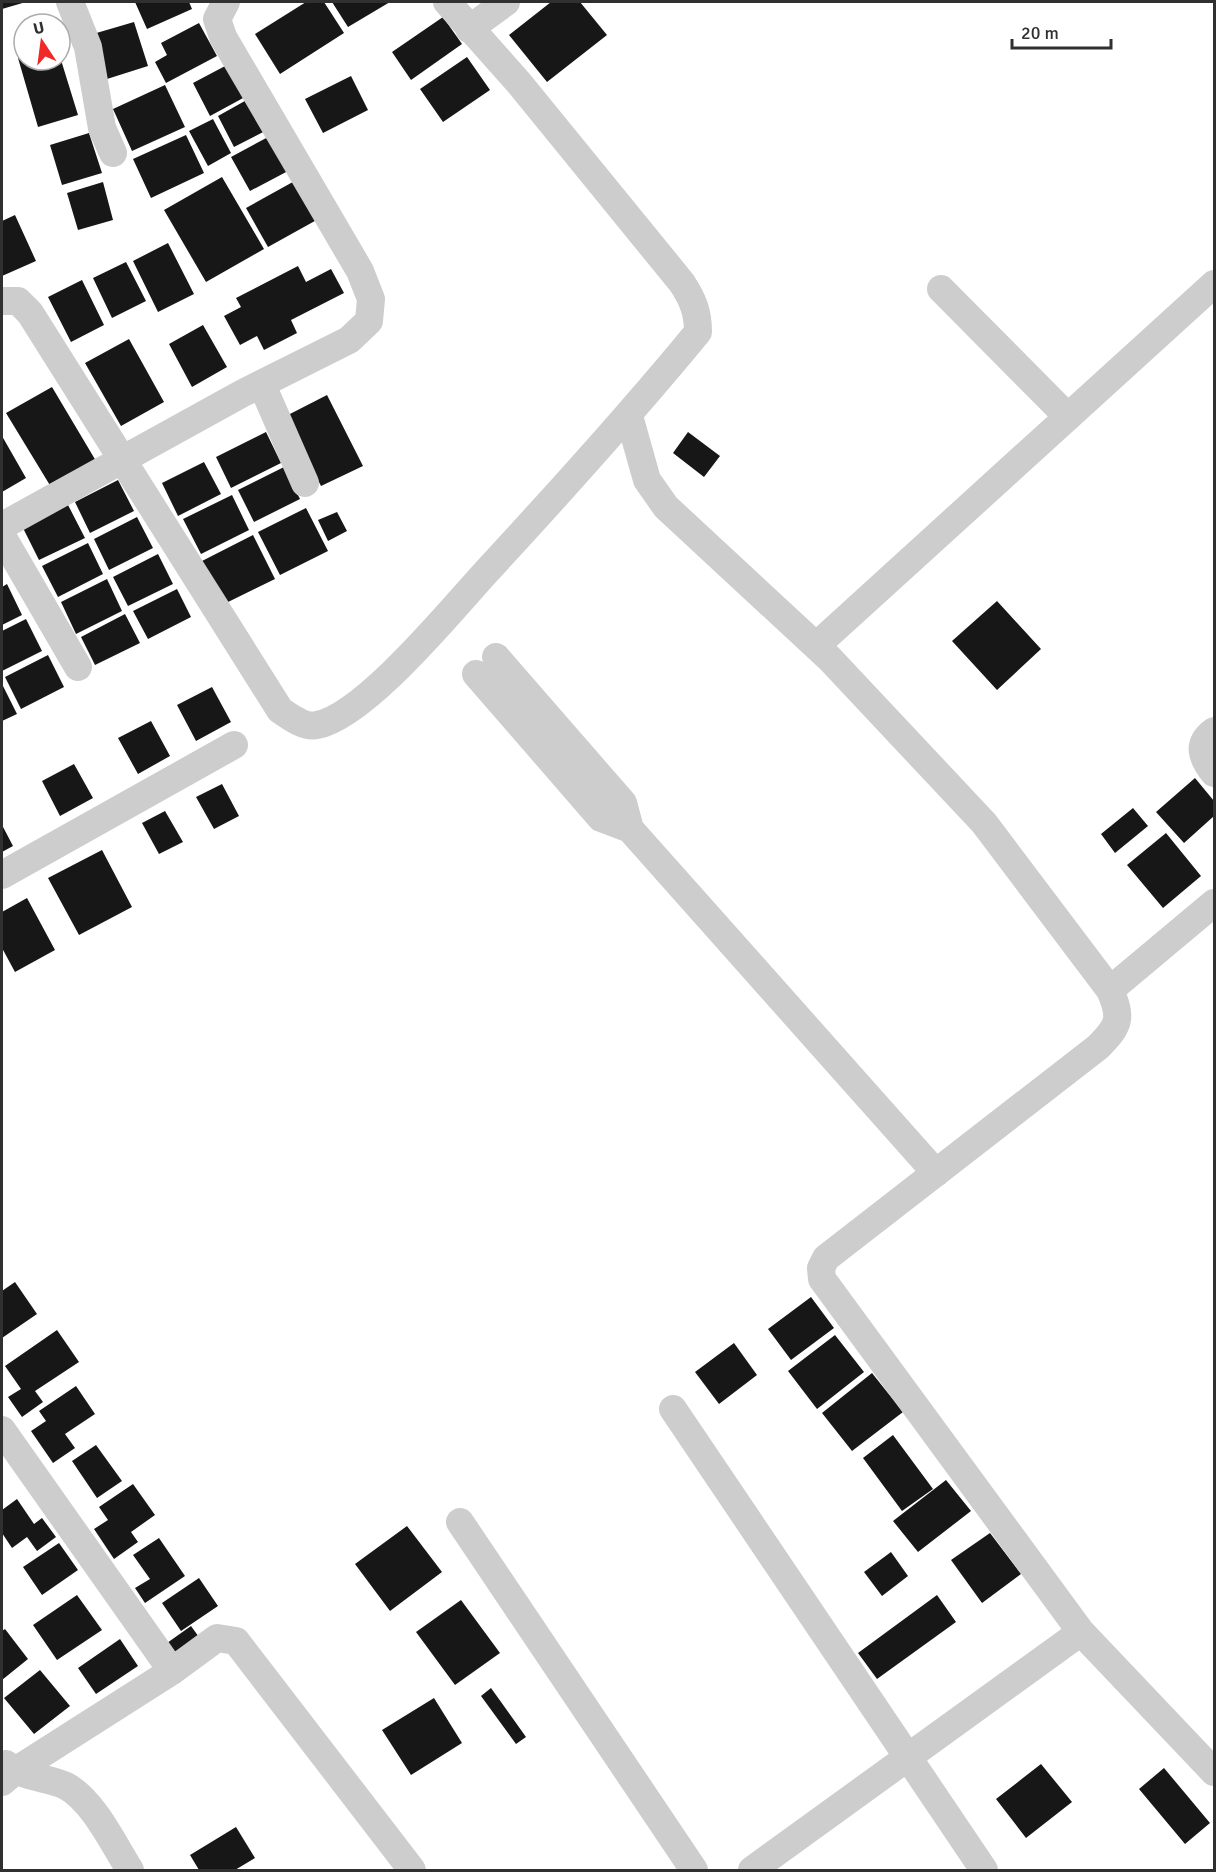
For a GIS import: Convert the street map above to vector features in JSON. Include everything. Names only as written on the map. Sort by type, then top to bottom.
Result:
[{"type":"street","points":[[70,2],[88,47],[102,128],[113,153]]},
{"type":"street","points":[[2,526],[349,340],[369,321],[371,299],[360,271],[223,37],[217,19],[226,2]]},
{"type":"street","points":[[2,301],[18,301],[30,313],[280,711],[296,720],[315,726],[341,716],[399,667],[630,420],[698,333],[698,317],[693,300],[519,83],[447,2]]},
{"type":"street","points":[[469,29],[506,2]]},
{"type":"street","points":[[816,646],[1215,284]]},
{"type":"street","points":[[941,289],[1068,417]]},
{"type":"street","points":[[262,385],[305,483]]},
{"type":"street","points":[[630,420],[647,480],[666,507],[816,646],[984,823],[1110,990],[1119,1012],[1114,1031],[1098,1047],[826,1258],[821,1268],[822,1279],[1081,1632],[1215,1772]]},
{"type":"street","points":[[2,536],[78,667]]},
{"type":"street","points":[[486,665],[623,804],[630,829],[936,1173]]},
{"type":"street","points":[[1215,730],[1202,743],[1203,760],[1215,773]]},
{"type":"street","points":[[2,875],[234,745]]},
{"type":"street","points":[[1110,990],[1215,903]]},
{"type":"street","points":[[674,1409],[984,1870]]},
{"type":"street","points":[[2,1430],[172,1671]]},
{"type":"street","points":[[460,1522],[694,1870]]},
{"type":"street","points":[[752,1870],[909,1759],[1081,1632]]},
{"type":"street","points":[[6,1771],[172,1671],[217,1638],[236,1641],[412,1870]]},
{"type":"street","points":[[6,1771],[64,1785],[78,1793],[130,1870]]},
{"type":"building","points":[[2,2],[26,2],[2,9]]},
{"type":"building","points":[[135,2],[189,2],[192,9],[147,29]]},
{"type":"building","points":[[306,2],[324,2],[344,33],[280,74],[255,34]]},
{"type":"building","points":[[332,2],[390,2],[348,27]]},
{"type":"building","points":[[551,2],[580,2],[607,35],[547,82],[509,35]]},
{"type":"building","points":[[443,17],[462,44],[411,80],[392,52]]},
{"type":"building","points":[[134,22],[148,66],[107,79],[93,34]]},
{"type":"building","points":[[199,23],[217,56],[166,83],[155,62],[167,55],[161,43]]},
{"type":"building","points":[[467,57],[490,90],[443,122],[420,89]]},
{"type":"building","points":[[227,65],[245,97],[210,116],[193,83]]},
{"type":"building","points":[[22,72],[65,72],[78,115],[38,127]]},
{"type":"building","points":[[351,76],[368,110],[323,133],[305,99]]},
{"type":"building","points":[[165,85],[185,127],[132,151],[113,109]]},
{"type":"building","points":[[252,97],[269,129],[234,147],[218,116]]},
{"type":"building","points":[[213,119],[231,153],[208,166],[189,131]]},
{"type":"building","points":[[89,133],[102,173],[62,185],[50,145]]},
{"type":"building","points":[[186,135],[204,173],[151,198],[133,159]]},
{"type":"building","points":[[270,136],[288,171],[250,191],[231,157]]},
{"type":"building","points":[[222,177],[264,249],[206,282],[164,210]]},
{"type":"building","points":[[300,178],[322,217],[268,247],[246,208]]},
{"type":"building","points":[[103,182],[113,220],[78,230],[67,193]]},
{"type":"building","points":[[15,215],[36,261],[2,276],[2,221]]},
{"type":"building","points":[[168,243],[194,294],[158,312],[133,261]]},
{"type":"building","points":[[126,262],[146,301],[112,318],[93,278]]},
{"type":"building","points":[[298,266],[306,282],[331,269],[344,293],[291,320],[297,333],[264,350],[257,336],[240,345],[224,316],[241,307],[236,298]]},
{"type":"building","points":[[82,280],[104,325],[71,342],[48,297]]},
{"type":"building","points":[[203,325],[227,367],[192,387],[169,344]]},
{"type":"building","points":[[129,339],[164,402],[121,426],[85,363]]},
{"type":"building","points":[[52,387],[96,461],[51,487],[6,413]]},
{"type":"building","points":[[327,395],[363,466],[321,486],[286,416]]},
{"type":"building","points":[[266,432],[281,463],[231,488],[216,457]]},
{"type":"building","points":[[688,432],[720,456],[704,477],[673,453]]},
{"type":"building","points":[[2,436],[26,478],[2,492]]},
{"type":"building","points":[[204,462],[221,494],[178,516],[162,483]]},
{"type":"building","points":[[284,467],[300,499],[254,522],[238,490]]},
{"type":"building","points":[[118,480],[134,511],[90,533],[75,502]]},
{"type":"building","points":[[232,495],[249,530],[201,554],[183,519]]},
{"type":"building","points":[[68,505],[85,538],[39,560],[23,528]]},
{"type":"building","points":[[306,508],[328,551],[280,575],[258,532]]},
{"type":"building","points":[[337,512],[347,531],[328,541],[318,520]]},
{"type":"building","points":[[137,517],[153,548],[109,570],[94,539]]},
{"type":"building","points":[[253,535],[275,579],[224,604],[202,561]]},
{"type":"building","points":[[88,543],[103,574],[58,597],[42,566]]},
{"type":"building","points":[[158,554],[173,584],[128,606],[113,577]]},
{"type":"building","points":[[107,579],[122,611],[76,634],[61,602]]},
{"type":"building","points":[[7,584],[22,615],[2,625],[2,587]]},
{"type":"building","points":[[177,589],[191,617],[148,639],[133,611]]},
{"type":"building","points":[[997,601],[1041,649],[997,690],[952,641]]},
{"type":"building","points":[[125,614],[140,643],[95,665],[81,637]]},
{"type":"building","points":[[26,619],[42,651],[2,671],[2,631]]},
{"type":"building","points":[[48,655],[64,687],[21,709],[5,677]]},
{"type":"building","points":[[2,684],[17,714],[2,721]]},
{"type":"building","points":[[212,687],[231,722],[196,741],[177,705]]},
{"type":"building","points":[[151,721],[170,756],[138,774],[118,738]]},
{"type":"building","points":[[74,764],[93,798],[60,816],[42,781]]},
{"type":"building","points":[[1195,778],[1214,801],[1214,816],[1184,843],[1156,812]]},
{"type":"building","points":[[222,784],[239,816],[214,829],[196,797]]},
{"type":"building","points":[[1133,808],[1148,826],[1115,853],[1101,834]]},
{"type":"building","points":[[165,811],[183,842],[159,854],[142,823]]},
{"type":"building","points":[[2,825],[13,846],[2,852]]},
{"type":"building","points":[[1166,833],[1201,876],[1163,908],[1127,865]]},
{"type":"building","points":[[102,850],[132,907],[79,935],[48,878]]},
{"type":"building","points":[[27,898],[55,950],[15,972],[2,948],[2,912]]},
{"type":"building","points":[[15,1282],[37,1314],[2,1338],[2,1291]]},
{"type":"building","points":[[811,1297],[834,1328],[791,1360],[768,1329]]},
{"type":"building","points":[[57,1330],[79,1362],[35,1391],[43,1402],[22,1417],[8,1397],[21,1389],[5,1366]]},
{"type":"building","points":[[835,1335],[864,1372],[817,1409],[788,1371]]},
{"type":"building","points":[[734,1343],[757,1375],[719,1404],[695,1372]]},
{"type":"building","points":[[872,1373],[903,1412],[852,1451],[822,1413]]},
{"type":"building","points":[[76,1386],[95,1414],[65,1434],[75,1448],[53,1463],[31,1431],[46,1421],[39,1411]]},
{"type":"building","points":[[893,1435],[933,1489],[902,1511],[863,1458]]},
{"type":"building","points":[[96,1445],[122,1481],[97,1498],[72,1461]]},
{"type":"building","points":[[946,1480],[971,1511],[918,1552],[893,1521]]},
{"type":"building","points":[[133,1484],[155,1515],[131,1532],[138,1542],[114,1559],[94,1529],[108,1520],[99,1507]]},
{"type":"building","points":[[17,1499],[34,1524],[42,1518],[56,1537],[37,1551],[27,1537],[12,1548],[2,1533],[2,1510]]},
{"type":"building","points":[[407,1526],[442,1572],[390,1611],[355,1564]]},
{"type":"building","points":[[990,1533],[1021,1574],[982,1603],[951,1560]]},
{"type":"building","points":[[159,1538],[185,1576],[145,1603],[135,1588],[150,1579],[133,1555]]},
{"type":"building","points":[[59,1543],[78,1570],[42,1595],[23,1567]]},
{"type":"building","points":[[891,1552],[908,1576],[882,1596],[864,1572]]},
{"type":"building","points":[[199,1578],[218,1606],[181,1631],[162,1603]]},
{"type":"building","points":[[77,1595],[102,1630],[57,1660],[33,1625]]},
{"type":"building","points":[[937,1595],[956,1622],[877,1679],[858,1653]]},
{"type":"building","points":[[461,1600],[500,1653],[455,1685],[416,1632]]},
{"type":"building","points":[[191,1626],[204,1644],[180,1661],[167,1643]]},
{"type":"building","points":[[5,1629],[28,1659],[2,1680],[2,1631]]},
{"type":"building","points":[[120,1639],[138,1666],[96,1694],[78,1668]]},
{"type":"building","points":[[40,1670],[70,1706],[34,1734],[4,1698]]},
{"type":"building","points":[[491,1688],[526,1737],[516,1744],[481,1696]]},
{"type":"building","points":[[434,1698],[462,1743],[411,1775],[382,1730]]},
{"type":"building","points":[[1041,1764],[1072,1802],[1026,1838],[996,1799]]},
{"type":"building","points":[[1164,1768],[1210,1823],[1185,1844],[1139,1789]]},
{"type":"building","points":[[236,1827],[255,1858],[235,1870],[199,1870],[190,1855]]}]
